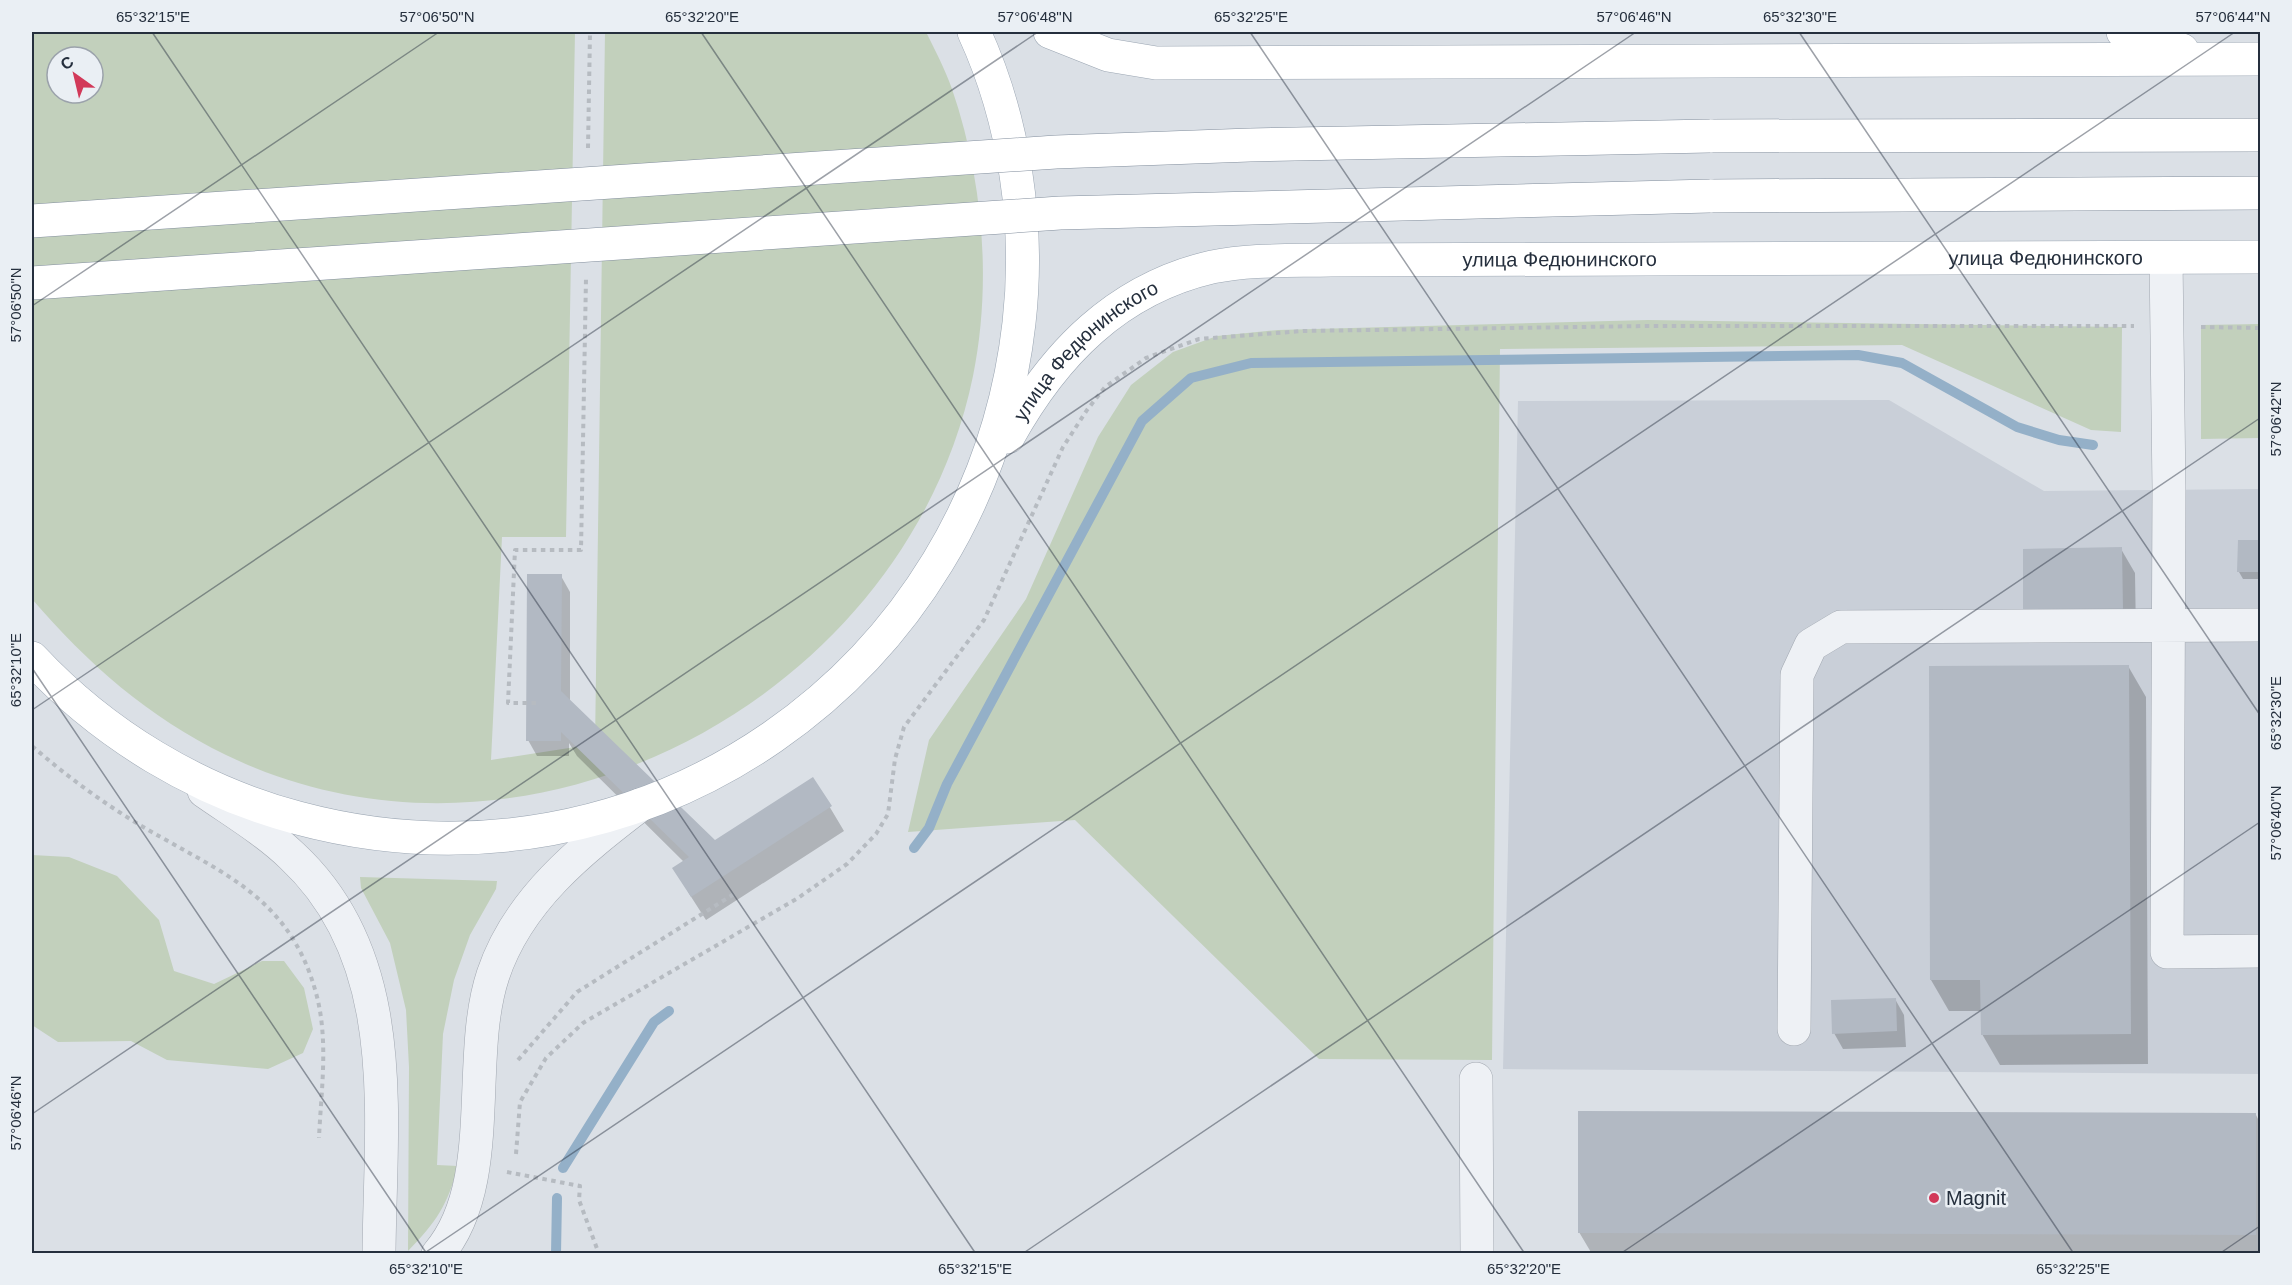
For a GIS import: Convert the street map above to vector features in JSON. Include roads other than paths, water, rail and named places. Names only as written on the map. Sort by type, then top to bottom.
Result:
[{"type":"main road","points":[[32,658],[52,681],[104,724],[160,762],[220,792],[271,811],[375,834],[429,838],[483,838],[589,821],[640,805],[722,768],[776,735],[850,675],[889,633],[934,571],[970,504],[997,437],[1014,366],[1022,294],[1022,221],[1012,150],[993,79],[974,32]]},
{"type":"main road","points":[[1050,32],[1108,55],[1156,63],[2260,59]]},
{"type":"main road","points":[[2123,32],[2212,60]]},
{"type":"main road","points":[[32,221],[1056,152],[1261,144],[1710,136],[2260,135]]},
{"type":"main road","points":[[32,283],[1060,213],[1710,196],[2260,193]]},
{"type":"main road","name":"улица Федюнинского","points":[[970,504],[1028,400],[1096,323],[1129,300],[1169,280],[1214,267],[1260,262],[1331,260],[2260,257]]},
{"type":"street","points":[[2166,258],[2168,327],[2167,952],[2260,951]]},
{"type":"street","points":[[1794,1029],[1797,675],[1810,645],[1841,627],[2260,625]]},
{"type":"street","points":[[160,762],[265,833],[294,857],[327,896],[347,929],[373,1005],[381,1059],[379,1254]]},
{"type":"street","points":[[438,1254],[459,1214],[469,1184],[477,1146],[480,1043],[485,1007],[493,975],[504,948],[534,899],[595,839],[640,805]]},
{"type":"street","points":[[1476,1079],[1477,1254]]},
{"type":"waterway","points":[[914,848],[929,828],[947,784],[1142,421],[1191,378],[1251,363],[1858,355],[1902,363],[2017,427],[2059,440],[2093,445]]},
{"type":"waterway","points":[[563,1168],[654,1022],[669,1011]]},
{"type":"waterway","points":[[556,1254],[557,1198]]},
{"type":"place","name":"Magnit","points":[[1934,1198]]}]
